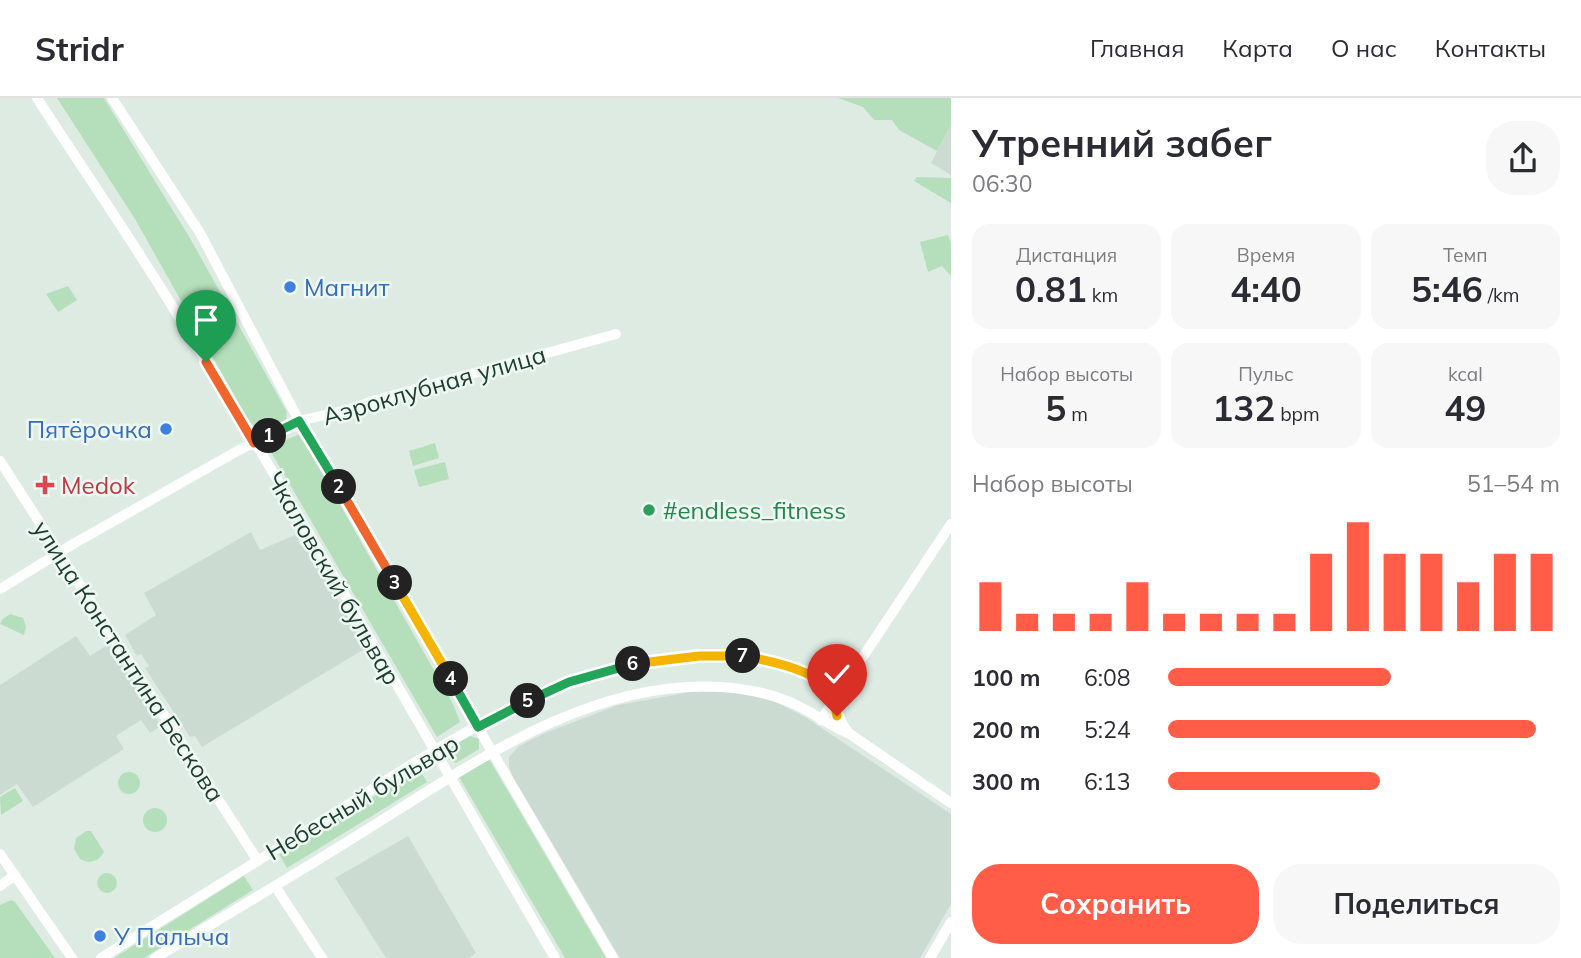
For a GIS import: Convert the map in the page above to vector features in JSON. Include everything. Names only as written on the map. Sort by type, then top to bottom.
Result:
[{"type":"street","name":"Чкаловский бульвар","points":[[37,98],[163,291],[555,958]]},
{"type":"street","name":"Чкаловский бульвар","points":[[112,98],[200,233],[299,421],[613,958]]},
{"type":"street","name":"Аэроклубная улица","points":[[0,589],[254,443],[299,421],[351,409],[615,334]]},
{"type":"street","name":"улица Константина Бескова","points":[[0,461],[258,861]]},
{"type":"street","points":[[821,720],[951,524]]},
{"type":"street","name":"Небесный бульвар","points":[[101,958],[435,750],[569,682],[593,674],[638,663],[699,656],[744,656],[771,662],[820,681],[827,687],[834,700],[840,723],[850,734]]},
{"type":"street","name":"Небесный бульвар","points":[[155,958],[494,752],[526,735],[601,703],[642,692],[671,687],[723,687],[750,690],[780,698],[850,734],[951,803]]},
{"type":"street","points":[[0,854],[72,958]]},
{"type":"street","points":[[0,886],[15,875]]},
{"type":"street","points":[[275,886],[322,958]]},
{"type":"street","points":[[930,958],[951,922]]},
{"type":"shaded area","points":[[951,125],[951,175],[931,163]]},
{"type":"shaded area","points":[[251,532],[260,550],[295,535],[299,539],[366,648],[202,747],[195,736],[190,737],[145,668],[149,666],[141,654],[137,656],[125,635],[156,615],[144,593]]},
{"type":"shaded area","points":[[76,636],[90,656],[109,644],[161,726],[150,733],[141,720],[116,736],[124,749],[33,807],[17,784],[0,795],[0,685]]},
{"type":"shaded area","points":[[728,691],[774,701],[805,717],[951,814],[951,904],[920,958],[620,958],[513,777],[509,757],[519,746],[545,733],[618,705],[691,692]]},
{"type":"shaded area","points":[[408,836],[476,953],[468,958],[386,958],[335,878]]},
{"type":"green space","points":[[57,98],[104,98],[191,240],[287,412],[286,420],[260,435],[246,416],[135,219]]},
{"type":"green space","points":[[838,98],[951,98],[951,125],[937,151],[899,130],[892,120],[874,120],[863,107]]},
{"type":"green space","points":[[917,177],[951,178],[951,203],[914,181]]},
{"type":"green space","points":[[948,235],[951,243],[951,276],[942,266],[928,272],[920,242]]},
{"type":"green space","points":[[68,286],[77,300],[58,312],[46,294]]},
{"type":"green space","points":[[300,434],[453,704],[460,722],[437,737],[271,452],[273,445]]},
{"type":"green space","points":[[435,443],[439,458],[413,466],[409,451]]},
{"type":"green space","points":[[445,462],[449,479],[419,487],[414,470]]},
{"type":"green space","points":[[10,614],[23,618],[26,627],[24,635],[0,624]]},
{"type":"green space","points":[[470,736],[479,739],[479,749],[456,763],[448,759],[450,748]]},
{"type":"green space","points":[[489,759],[606,958],[565,958],[459,777]]},
{"type":"green space","points":[[419,769],[427,782],[287,868],[279,854]]},
{"type":"green space","points":[[129,772],[137,775],[140,783],[137,791],[129,794],[121,791],[118,783],[121,775]]},
{"type":"green space","points":[[15,788],[23,801],[1,815],[0,797]]},
{"type":"green space","points":[[155,808],[166,815],[167,820],[160,831],[155,832],[144,825],[143,820],[150,809]]},
{"type":"green space","points":[[86,831],[91,831],[104,852],[94,861],[80,859],[74,849],[76,838]]},
{"type":"green space","points":[[103,873],[111,873],[117,883],[111,893],[103,893],[97,887],[97,879]]},
{"type":"green space","points":[[244,876],[253,890],[144,958],[114,958]]},
{"type":"green space","points":[[11,900],[55,958],[0,958],[0,905]]},
{"type":"place","name":"Магнит","points":[[290,287]]},
{"type":"place","name":"Пятёрочка","points":[[166,429]]},
{"type":"place","name":"Medok","points":[[45,485]]},
{"type":"place","name":"#endless_fitness","points":[[649,510]]},
{"type":"place","name":"У Палыча","points":[[100,936]]},
{"type":"route","points":[[206,362],[254,443],[299,421],[478,727],[506,711],[593,674],[661,659],[734,655],[771,662],[820,681],[834,700],[837,716]]}]
